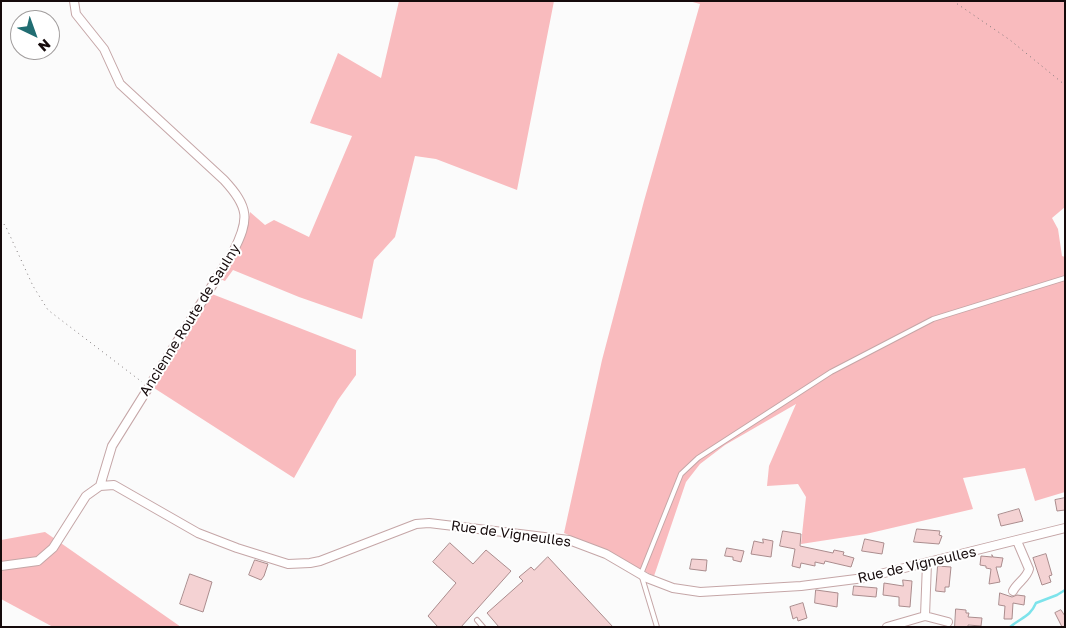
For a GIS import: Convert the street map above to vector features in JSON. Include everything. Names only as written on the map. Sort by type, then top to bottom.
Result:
[{"type":"street","name":"Ancienne Route de Saulny","points":[[74,1],[76,14],[104,49],[120,84],[224,180],[238,196],[244,208],[241,237],[112,446],[100,486]]},
{"type":"street","name":"Rue de Vigneulles","points":[[100,486],[114,485],[198,533],[264,558],[288,564],[320,561],[416,524],[429,523],[569,540],[606,554],[641,574],[673,588],[700,592],[801,586],[864,578],[1065,528]]},
{"type":"street","points":[[1,566],[38,561],[53,548],[86,496],[100,486]]},
{"type":"street","points":[[1013,591],[1028,573],[1029,569],[1017,541]]},
{"type":"street","points":[[925,616],[927,563]]},
{"type":"street","points":[[887,627],[925,616],[948,622]]},
{"type":"lane","points":[[657,627],[641,574],[681,474],[698,458],[832,372],[933,319],[1065,278]]},
{"type":"lane","points":[[477,620],[483,627]]},
{"type":"path","points":[[952,1],[1010,40],[1065,85]]},
{"type":"path","points":[[1,220],[6,226],[33,286],[48,310],[149,387]]},
{"type":"shaded area","points":[[399,1],[554,1],[517,190],[436,159],[415,156],[395,237],[374,260],[362,319],[299,297],[233,270],[225,281],[220,279],[239,247],[246,230],[250,212],[265,225],[274,220],[309,237],[352,136],[310,123],[338,53],[381,78]]},
{"type":"shaded area","points":[[689,1],[1065,1],[1065,207],[1052,218],[1058,229],[1062,256],[1065,257],[1065,492],[1035,501],[1025,468],[963,478],[973,509],[866,534],[801,544],[806,497],[798,484],[767,486],[769,466],[796,404],[725,445],[700,464],[686,482],[654,576],[564,533],[602,360],[644,201],[700,4]]},
{"type":"shaded area","points":[[212,294],[356,350],[356,375],[338,400],[294,478],[154,388]]},
{"type":"shaded area","points":[[45,532],[181,627],[53,627],[1,599],[1,540]]},
{"type":"building","points":[[1065,498],[1065,510],[1057,511],[1055,500]]},
{"type":"building","points":[[1019,509],[1023,521],[1001,526],[998,515]]},
{"type":"building","points":[[917,529],[940,531],[939,535],[942,536],[939,544],[914,542]]},
{"type":"building","points":[[783,531],[801,534],[800,546],[833,553],[834,550],[844,552],[843,555],[854,558],[851,567],[825,561],[824,564],[815,562],[815,566],[801,563],[800,568],[792,566],[795,549],[780,546]]},
{"type":"building","points":[[763,539],[773,541],[771,557],[751,554],[754,541],[763,543]]},
{"type":"building","points":[[865,539],[884,543],[882,554],[862,551]]},
{"type":"building","points":[[450,543],[473,564],[486,550],[511,571],[461,627],[438,627],[428,616],[456,583],[433,562]]},
{"type":"building","points":[[727,548],[744,551],[741,562],[733,560],[733,557],[725,556]]},
{"type":"building","points":[[1046,554],[1052,575],[1049,576],[1051,582],[1042,585],[1033,558]]},
{"type":"building","points":[[992,555],[993,557],[1003,558],[1001,567],[996,567],[1000,582],[989,584],[991,569],[980,565],[981,556],[992,557]]},
{"type":"building","points":[[548,557],[613,627],[499,627],[487,613],[523,581],[519,577],[531,567],[534,570]]},
{"type":"building","points":[[692,559],[707,560],[706,571],[690,569]]},
{"type":"building","points":[[255,560],[268,564],[261,580],[249,575]]},
{"type":"building","points":[[938,566],[951,567],[949,587],[945,587],[945,592],[936,591]]},
{"type":"building","points":[[190,574],[212,582],[203,612],[180,604]]},
{"type":"building","points":[[903,580],[912,581],[910,607],[899,606],[899,597],[883,595],[884,583],[903,586]]},
{"type":"building","points":[[854,586],[877,588],[876,597],[853,595]]},
{"type":"building","points":[[816,590],[838,593],[837,607],[815,603]]},
{"type":"building","points":[[1000,593],[1012,597],[1017,595],[1025,596],[1024,605],[1013,603],[1012,619],[1004,619],[1005,606],[999,605]]},
{"type":"building","points":[[803,603],[807,618],[798,621],[797,617],[793,619],[790,607]]},
{"type":"building","points":[[956,609],[966,610],[966,613],[969,613],[968,617],[982,618],[981,626],[955,627]]},
{"type":"building","points":[[1061,610],[1065,616],[1065,627],[1062,627],[1055,613]]},
{"type":"waterway","points":[[1010,627],[1028,614],[1036,603],[1065,590]]}]
